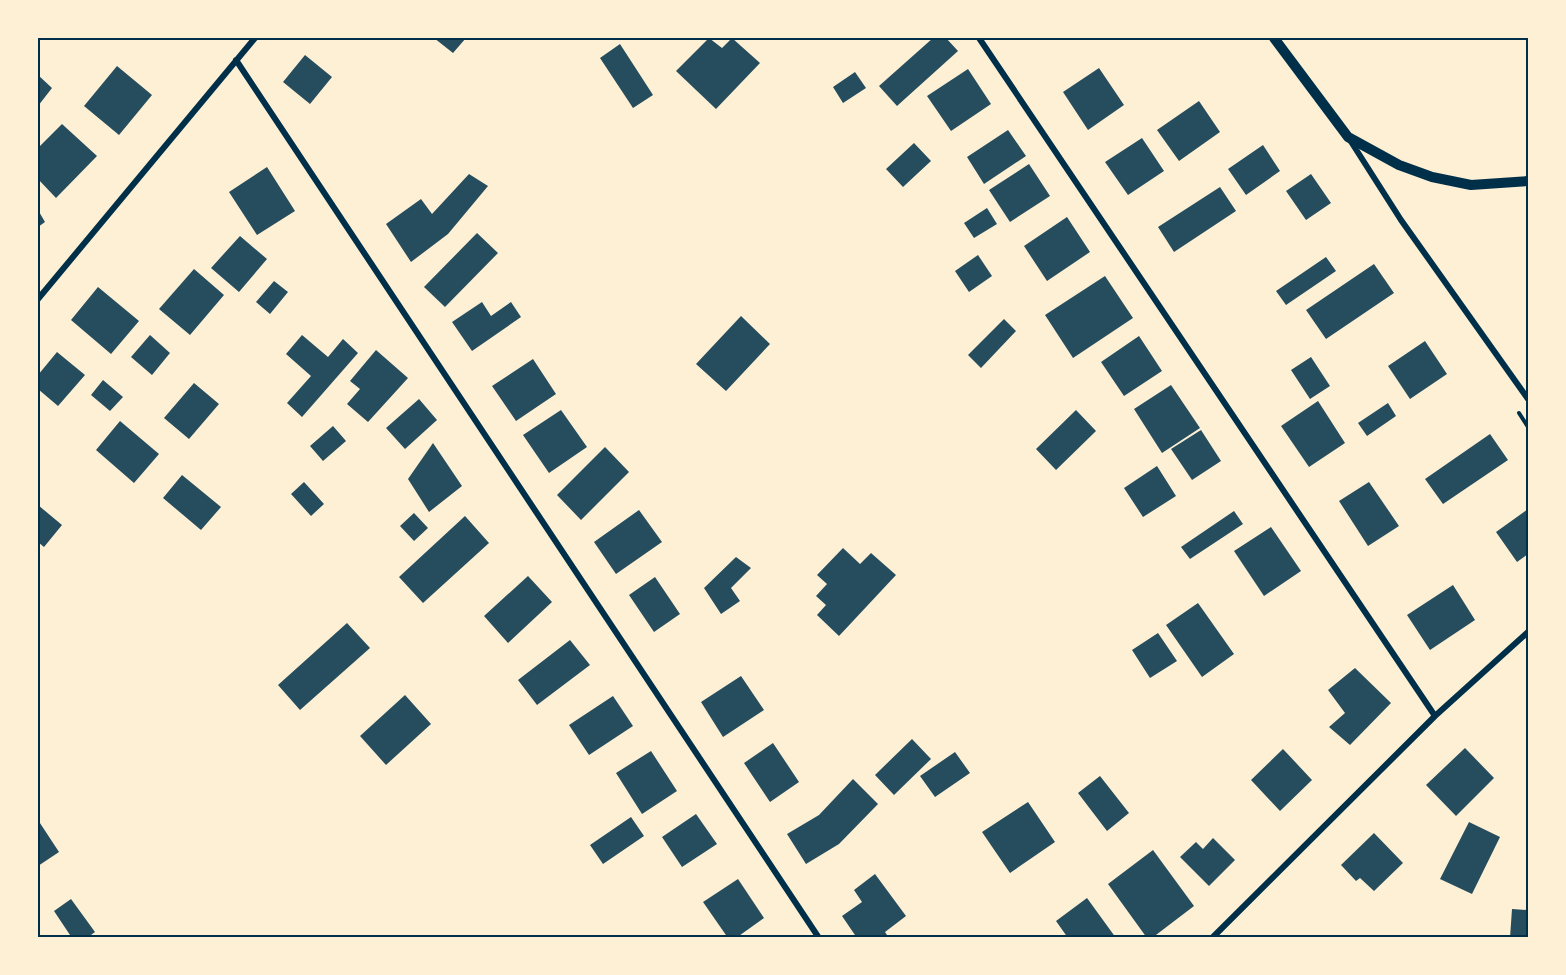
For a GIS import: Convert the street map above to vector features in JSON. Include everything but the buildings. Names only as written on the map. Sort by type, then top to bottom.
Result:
[{"type":"street","points":[[38,299],[255,38]]},
{"type":"street","points":[[979,38],[1435,716]]},
{"type":"street","points":[[1274,38],[1348,136],[1401,220],[1528,399]]},
{"type":"street","points":[[236,60],[819,938]]},
{"type":"street","points":[[1348,136],[1399,165],[1432,177],[1471,185],[1528,181]]},
{"type":"street","points":[[1212,938],[1435,716],[1528,632]]}]
